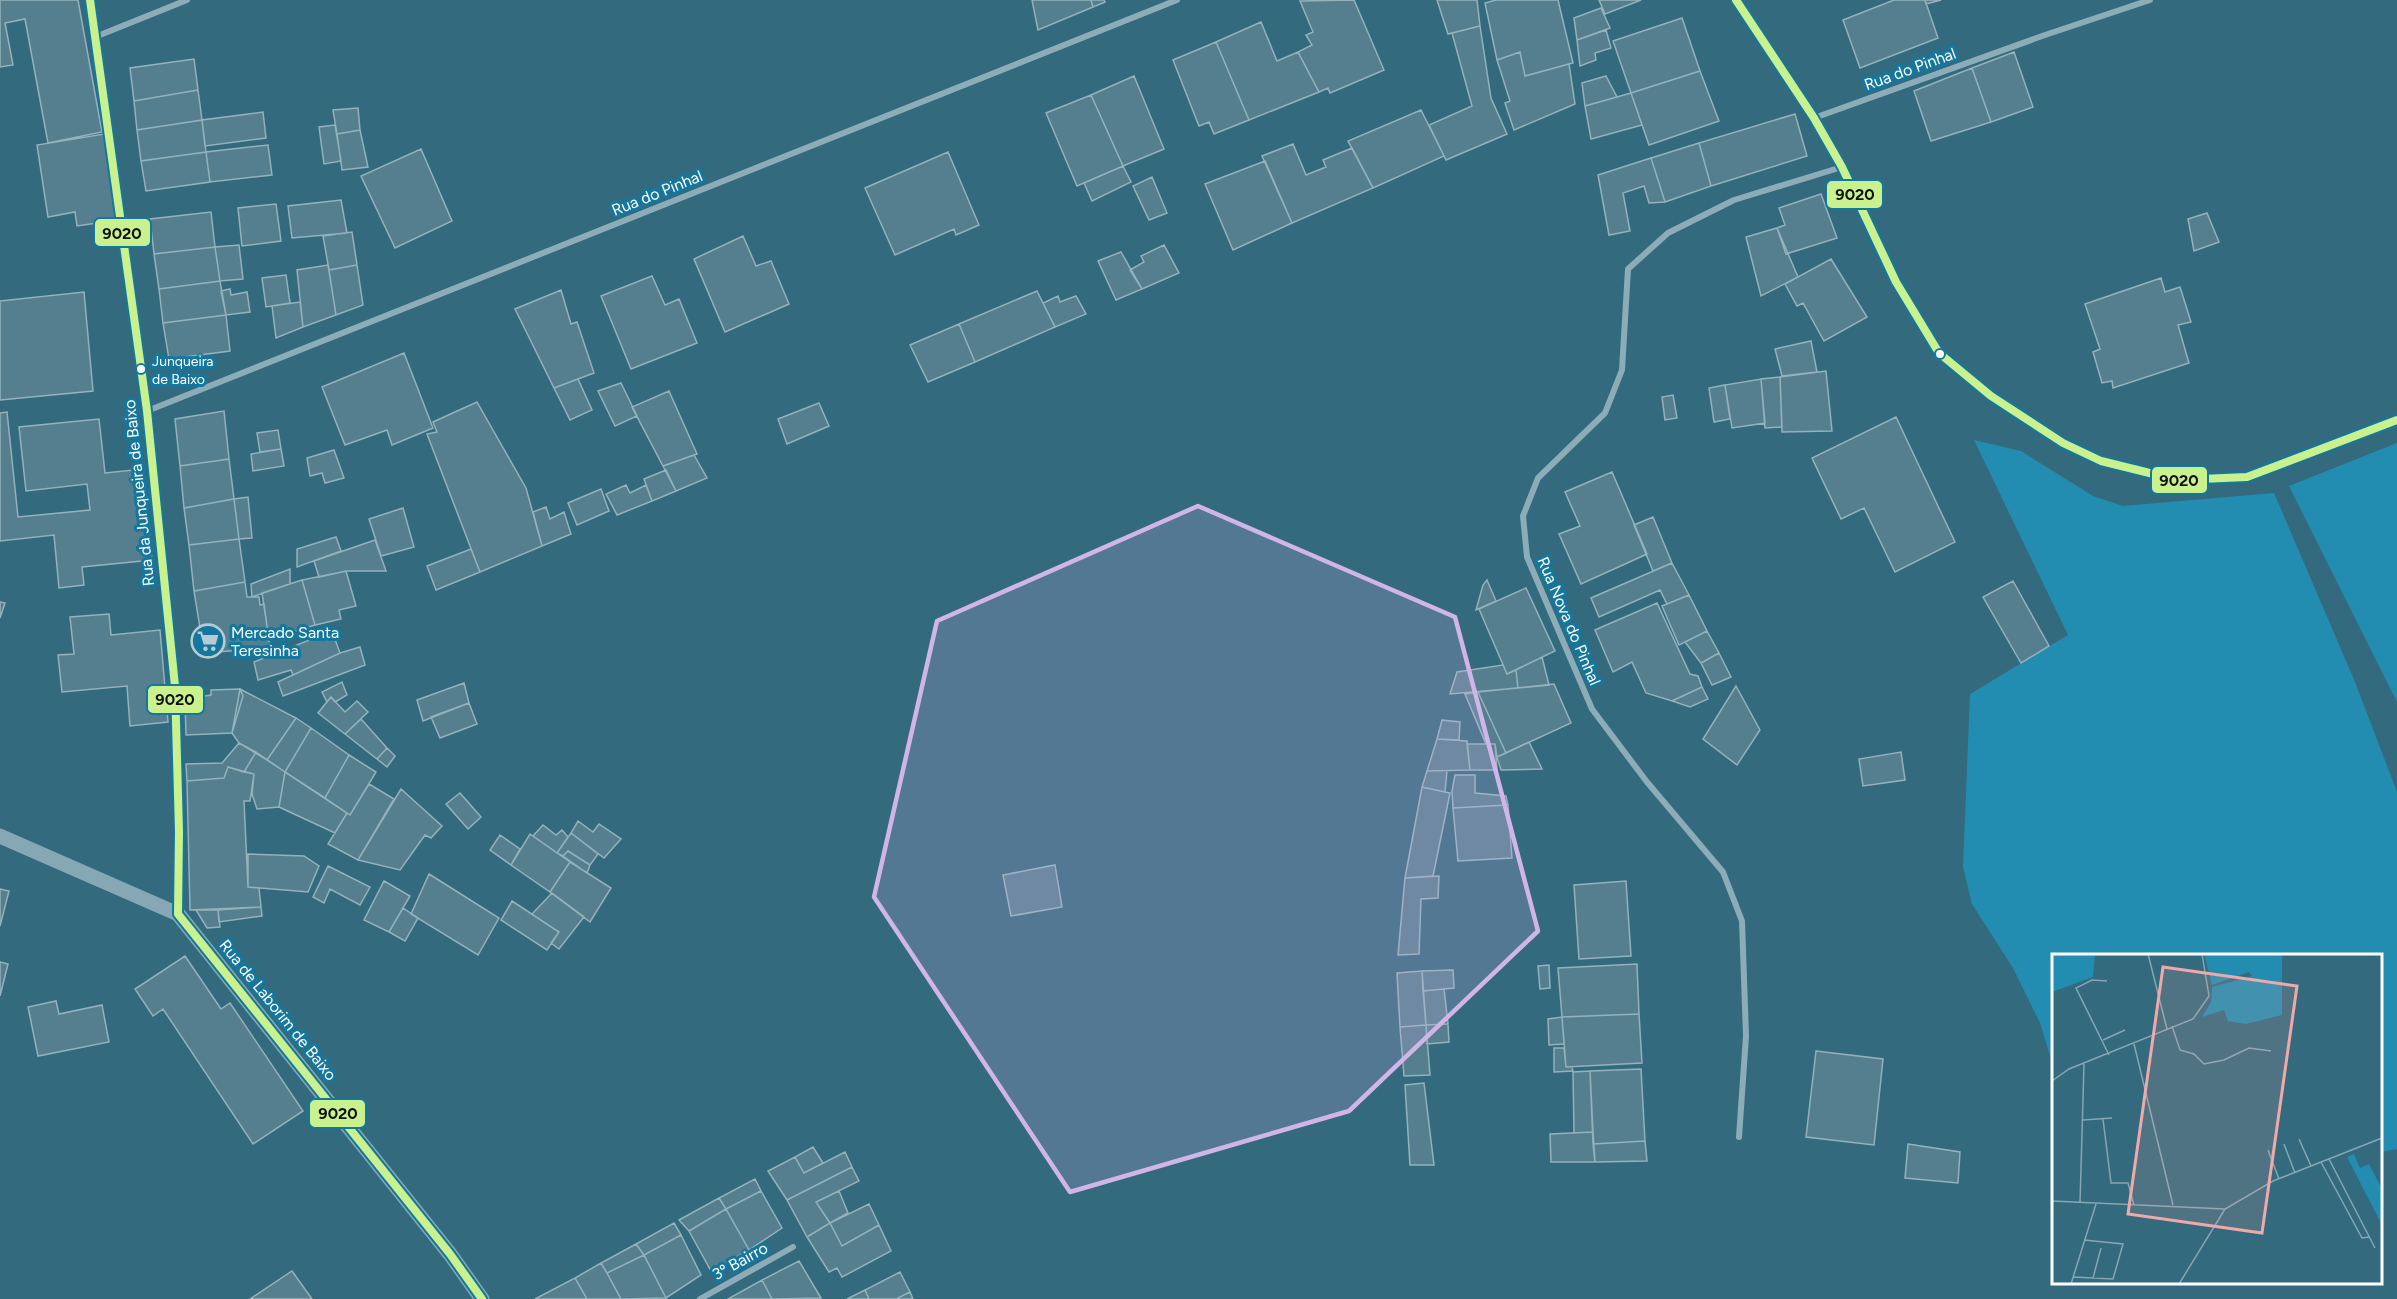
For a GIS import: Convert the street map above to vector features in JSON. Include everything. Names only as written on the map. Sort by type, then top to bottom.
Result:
[{"type":"main road","points":[[0,836],[178,914]]},
{"type":"main road","name":"Rua de Laborim de Baixo","points":[[178,914],[450,1254],[482,1299]]},
{"type":"street","name":"Rua da Junqueira de Baixo","points":[[90,0],[147,411],[175,686],[179,831],[178,914]]},
{"type":"street","points":[[95,37],[187,0]]},
{"type":"street","name":"Rua do Pinhal","points":[[147,411],[1177,0]]},
{"type":"street","points":[[1736,0],[1814,118],[1842,167],[1896,282],[1939,353],[1991,396],[2063,443],[2101,461],[2178,480],[2247,477],[2397,420]]},
{"type":"street","name":"Rua do Pinhal","points":[[1814,118],[2044,35],[2150,0]]},
{"type":"street","name":"Rua Nova do Pinhal","points":[[1739,1137],[1746,1035],[1742,921],[1723,872],[1647,782],[1592,709],[1527,557],[1522,516],[1538,478],[1605,413],[1622,370],[1628,269],[1668,233],[1734,200],[1842,167]]},
{"type":"street","name":"3º Bairro","points":[[700,1299],[793,1247]]},
{"type":"highlighted area","points":[[1198,506],[1455,617],[1538,931],[1349,1111],[1070,1192],[874,897],[937,621]]},
{"type":"shaded area","points":[[1974,440],[2021,451],[2093,496],[2123,506],[2274,493],[2355,682],[2397,792],[2397,1149],[2382,1152],[2382,954],[2052,954],[2052,1062],[2040,1023],[2013,968],[1972,904],[1963,867],[1970,694],[2068,635]]},
{"type":"shaded area","points":[[2397,443],[2397,702],[2289,486]]},
{"type":"building","points":[[0,0],[78,0],[102,132],[48,143],[25,19],[5,23],[13,65],[0,67]]},
{"type":"building","points":[[1032,0],[1091,0],[1093,7],[1038,30]]},
{"type":"building","points":[[1091,0],[1104,0],[1105,2],[1093,7]]},
{"type":"building","points":[[1354,0],[1384,70],[1330,93],[1328,88],[1319,92],[1298,52],[1312,45],[1306,35],[1313,32],[1300,1]]},
{"type":"building","points":[[1437,0],[1477,0],[1480,26],[1448,34]]},
{"type":"building","points":[[1496,0],[1558,0],[1573,63],[1525,76],[1520,52],[1497,60],[1485,3]]},
{"type":"building","points":[[1599,0],[1641,0],[1605,14]]},
{"type":"building","points":[[1894,0],[1925,0],[1938,38],[1860,68],[1843,20]]},
{"type":"building","points":[[1925,0],[1941,0],[1926,4]]},
{"type":"building","points":[[1601,8],[1610,28],[1577,40],[1574,18]]},
{"type":"building","points":[[1682,18],[1700,71],[1631,93],[1613,41]]},
{"type":"building","points":[[1261,22],[1277,61],[1298,52],[1319,92],[1249,120],[1216,42]]},
{"type":"building","points":[[1480,26],[1491,98],[1507,134],[1446,160],[1429,125],[1472,106],[1452,33]]},
{"type":"building","points":[[1606,30],[1611,48],[1595,53],[1596,60],[1580,66],[1577,40]]},
{"type":"building","points":[[1216,42],[1249,120],[1214,134],[1209,122],[1199,126],[1173,60]]},
{"type":"building","points":[[1520,52],[1525,76],[1569,64],[1575,104],[1514,130],[1505,103],[1510,101],[1497,60]]},
{"type":"building","points":[[2014,52],[2033,107],[1991,122],[1972,68]]},
{"type":"building","points":[[194,59],[198,90],[134,101],[130,68]]},
{"type":"building","points":[[1972,68],[1991,122],[1931,141],[1914,91]]},
{"type":"building","points":[[1700,71],[1719,121],[1649,145],[1631,93]]},
{"type":"building","points":[[1134,76],[1164,149],[1123,166],[1091,95]]},
{"type":"building","points":[[1606,76],[1617,97],[1585,106],[1582,83]]},
{"type":"building","points":[[198,90],[202,120],[137,130],[134,101]]},
{"type":"building","points":[[1631,93],[1642,125],[1591,139],[1585,106]]},
{"type":"building","points":[[1091,95],[1123,166],[1077,186],[1046,113]]},
{"type":"building","points":[[358,108],[360,130],[337,134],[333,110]]},
{"type":"building","points":[[1421,110],[1444,156],[1373,188],[1348,141]]},
{"type":"building","points":[[263,112],[266,138],[205,146],[202,120]]},
{"type":"building","points":[[1795,114],[1807,156],[1711,186],[1699,143]]},
{"type":"building","points":[[202,120],[206,152],[141,161],[137,130]]},
{"type":"building","points":[[335,125],[341,161],[324,164],[319,127]]},
{"type":"building","points":[[360,130],[368,167],[342,170],[337,134]]},
{"type":"building","points":[[104,134],[118,220],[77,226],[75,212],[48,217],[37,145]]},
{"type":"building","points":[[1699,143],[1711,186],[1665,202],[1651,158]]},
{"type":"building","points":[[1293,144],[1306,175],[1326,167],[1323,160],[1352,148],[1373,188],[1292,223],[1262,156]]},
{"type":"building","points":[[268,145],[272,175],[210,182],[206,152]]},
{"type":"building","points":[[421,149],[452,221],[395,248],[361,176]]},
{"type":"building","points":[[206,152],[210,182],[146,191],[141,161]]},
{"type":"building","points":[[948,152],[979,225],[956,235],[954,229],[895,255],[865,188]]},
{"type":"building","points":[[1651,158],[1665,202],[1649,203],[1644,186],[1623,193],[1630,231],[1609,235],[1598,175]]},
{"type":"building","points":[[1265,161],[1292,223],[1233,250],[1205,184]]},
{"type":"building","points":[[1123,166],[1131,182],[1092,201],[1084,183]]},
{"type":"building","points":[[1152,177],[1167,213],[1149,220],[1133,186]]},
{"type":"building","points":[[1821,194],[1837,238],[1786,254],[1777,228],[1785,225],[1779,208]]},
{"type":"building","points":[[341,200],[347,233],[292,238],[288,206]]},
{"type":"building","points":[[276,204],[281,241],[242,246],[238,208]]},
{"type":"building","points":[[211,212],[215,247],[154,254],[150,219]]},
{"type":"building","points":[[2207,213],[2219,242],[2194,251],[2188,219]]},
{"type":"building","points":[[1777,228],[1798,277],[1761,296],[1746,237]]},
{"type":"building","points":[[352,232],[357,265],[329,270],[323,236]]},
{"type":"building","points":[[743,236],[756,266],[771,261],[789,304],[725,332],[694,259]]},
{"type":"building","points":[[239,245],[243,279],[220,281],[215,247]]},
{"type":"building","points":[[1164,245],[1179,273],[1142,289],[1130,270],[1144,262],[1141,256]]},
{"type":"building","points":[[215,247],[220,281],[159,289],[154,254]]},
{"type":"building","points":[[1121,252],[1142,289],[1116,300],[1098,261]]},
{"type":"building","points":[[1831,259],[1867,317],[1824,341],[1803,303],[1797,306],[1785,284]]},
{"type":"building","points":[[328,265],[336,315],[303,327],[297,270]]},
{"type":"building","points":[[357,265],[363,305],[336,315],[329,270]]},
{"type":"building","points":[[286,275],[290,303],[266,307],[262,278]]},
{"type":"building","points":[[652,276],[665,305],[679,299],[697,343],[631,369],[601,296]]},
{"type":"building","points":[[2161,278],[2165,292],[2180,287],[2191,322],[2178,325],[2189,363],[2113,388],[2112,381],[2102,383],[2093,352],[2100,349],[2085,304]]},
{"type":"building","points":[[220,281],[226,315],[163,323],[159,289]]},
{"type":"building","points":[[230,289],[231,295],[247,292],[250,312],[226,315],[221,291]]},
{"type":"building","points":[[561,290],[571,324],[577,322],[594,373],[554,388],[515,309]]},
{"type":"building","points":[[1037,291],[1055,327],[975,362],[959,324]]},
{"type":"building","points":[[84,292],[93,391],[0,400],[0,301]]},
{"type":"building","points":[[1058,296],[1060,302],[1076,296],[1086,314],[1055,327],[1043,303]]},
{"type":"building","points":[[300,302],[303,327],[276,338],[272,306]]},
{"type":"building","points":[[226,315],[230,351],[169,359],[163,323]]},
{"type":"building","points":[[959,324],[975,362],[928,382],[910,345]]},
{"type":"building","points":[[1811,341],[1817,372],[1782,376],[1775,349]]},
{"type":"building","points":[[404,353],[433,428],[392,445],[387,430],[345,445],[322,387]]},
{"type":"building","points":[[1826,371],[1832,431],[1782,432],[1780,377]]},
{"type":"building","points":[[1780,377],[1782,427],[1765,428],[1761,379]]},
{"type":"building","points":[[578,379],[592,410],[570,420],[554,388]]},
{"type":"building","points":[[1761,379],[1765,423],[1732,428],[1725,385]]},
{"type":"building","points":[[621,383],[637,416],[615,426],[598,391]]},
{"type":"building","points":[[1725,385],[1730,419],[1714,422],[1709,388]]},
{"type":"building","points":[[669,391],[697,454],[663,466],[632,407]]},
{"type":"building","points":[[1673,395],[1677,418],[1665,420],[1662,397]]},
{"type":"building","points":[[477,402],[526,488],[542,546],[480,572],[427,434],[437,432],[433,422]]},
{"type":"building","points":[[819,403],[829,426],[787,444],[778,419]]},
{"type":"building","points":[[224,411],[229,459],[180,466],[175,419]]},
{"type":"building","points":[[7,412],[18,517],[90,510],[87,484],[26,491],[19,427],[99,419],[105,473],[143,469],[152,560],[82,567],[84,585],[59,588],[54,535],[0,541],[0,413]]},
{"type":"building","points":[[1896,417],[1955,542],[1895,572],[1864,508],[1841,519],[1812,458]]},
{"type":"building","points":[[278,430],[281,449],[260,452],[257,433]]},
{"type":"building","points":[[281,449],[284,466],[253,471],[251,454]]},
{"type":"building","points":[[334,450],[344,478],[325,483],[322,473],[310,476],[307,458]]},
{"type":"building","points":[[694,455],[707,478],[676,491],[663,466]]},
{"type":"building","points":[[229,459],[234,499],[184,508],[180,466]]},
{"type":"building","points":[[666,470],[676,491],[652,501],[644,479]]},
{"type":"building","points":[[1612,472],[1647,554],[1581,584],[1559,534],[1580,526],[1565,492]]},
{"type":"building","points":[[626,485],[630,493],[646,485],[652,501],[617,515],[606,494]]},
{"type":"building","points":[[601,489],[609,511],[577,525],[568,503]]},
{"type":"building","points":[[248,497],[252,538],[239,539],[234,499]]},
{"type":"building","points":[[234,499],[239,539],[189,545],[184,508]]},
{"type":"building","points":[[546,507],[550,519],[564,512],[571,534],[542,546],[533,512]]},
{"type":"building","points":[[403,508],[414,547],[381,556],[369,519]]},
{"type":"building","points":[[1653,517],[1672,563],[1653,571],[1634,525]]},
{"type":"building","points":[[336,537],[341,551],[297,567],[297,549]]},
{"type":"building","points":[[239,539],[245,582],[194,591],[189,545]]},
{"type":"building","points":[[375,540],[386,571],[346,571],[319,577],[314,561]]},
{"type":"building","points":[[471,549],[480,572],[436,590],[427,566]]},
{"type":"building","points":[[1672,563],[1689,595],[1667,604],[1660,590],[1599,617],[1591,598]]},
{"type":"building","points":[[290,569],[290,584],[252,597],[251,584]]},
{"type":"building","points":[[346,571],[356,606],[339,610],[341,619],[315,625],[302,580]]},
{"type":"building","points":[[302,580],[315,625],[269,639],[262,593]]},
{"type":"building","points":[[1487,580],[1496,601],[1476,610],[1483,585]]},
{"type":"building","points":[[2013,581],[2049,646],[2021,663],[1983,597]]},
{"type":"building","points":[[245,582],[247,597],[259,597],[260,605],[264,604],[270,648],[204,653],[194,591]]},
{"type":"building","points":[[1526,588],[1555,651],[1507,674],[1479,609]]},
{"type":"building","points":[[1689,595],[1707,631],[1679,645],[1662,606]]},
{"type":"building","points":[[0,602],[5,603],[0,618]]},
{"type":"building","points":[[1657,603],[1690,674],[1698,676],[1702,687],[1672,701],[1646,693],[1632,662],[1613,672],[1595,630]]},
{"type":"building","points":[[109,614],[111,635],[160,630],[168,722],[130,726],[127,686],[62,692],[58,655],[74,654],[70,617]]},
{"type":"building","points":[[332,631],[340,653],[293,675],[291,670],[258,680],[254,662]]},
{"type":"building","points":[[1707,631],[1719,653],[1701,663],[1685,642]]},
{"type":"building","points":[[360,647],[365,665],[283,696],[278,682],[340,653]]},
{"type":"building","points":[[1719,653],[1731,677],[1712,685],[1701,663]]},
{"type":"building","points":[[1542,657],[1549,685],[1518,688],[1516,670]]},
{"type":"building","points":[[1503,665],[1507,674],[1516,670],[1518,688],[1450,694],[1457,672]]},
{"type":"building","points":[[342,682],[347,695],[335,702],[331,697],[327,702],[322,692]]},
{"type":"building","points":[[464,683],[469,703],[423,721],[417,700]]},
{"type":"building","points":[[1554,684],[1571,723],[1506,753],[1478,692]]},
{"type":"building","points":[[1736,686],[1760,730],[1737,765],[1703,739]]},
{"type":"building","points":[[1702,687],[1708,699],[1690,707],[1672,701]]},
{"type":"building","points":[[240,689],[243,696],[232,733],[186,735],[185,699],[211,695],[211,690]]},
{"type":"building","points":[[240,689],[296,718],[267,760],[239,743],[232,733]]},
{"type":"building","points":[[1478,692],[1506,753],[1497,757],[1495,744],[1486,744],[1465,694]]},
{"type":"building","points":[[331,697],[345,712],[357,701],[368,712],[345,734],[318,713]]},
{"type":"building","points":[[469,703],[477,724],[440,738],[431,717]]},
{"type":"building","points":[[296,718],[311,728],[285,772],[267,760]]},
{"type":"building","points":[[361,719],[387,748],[377,759],[345,734]]},
{"type":"building","points":[[1442,720],[1460,722],[1459,740],[1437,739]]},
{"type":"building","points":[[311,728],[349,755],[325,798],[285,772]]},
{"type":"building","points":[[1437,739],[1467,741],[1470,770],[1427,771]]},
{"type":"building","points":[[1529,742],[1542,769],[1501,770],[1497,757]]},
{"type":"building","points":[[239,743],[256,752],[244,772],[228,767],[224,778],[187,781],[186,764],[222,763]]},
{"type":"building","points":[[1467,744],[1495,744],[1497,770],[1470,770]]},
{"type":"building","points":[[387,748],[395,756],[387,767],[377,759]]},
{"type":"building","points":[[256,752],[285,772],[279,807],[257,809],[252,794],[254,774],[244,772]]},
{"type":"building","points":[[1901,752],[1905,780],[1863,786],[1859,759]]},
{"type":"building","points":[[349,755],[376,772],[350,815],[325,798]]},
{"type":"building","points":[[228,767],[254,774],[250,801],[244,801],[248,887],[259,888],[261,907],[190,910],[187,781],[224,778]]},
{"type":"building","points":[[1427,771],[1447,771],[1445,792],[1422,787]]},
{"type":"building","points":[[285,772],[347,813],[335,833],[279,807]]},
{"type":"building","points":[[1455,775],[1475,775],[1475,793],[1506,796],[1508,805],[1453,808],[1452,791]]},
{"type":"building","points":[[369,784],[394,799],[358,860],[328,844],[347,813],[350,815]]},
{"type":"building","points":[[1422,787],[1450,793],[1433,876],[1405,878]]},
{"type":"building","points":[[401,789],[442,826],[431,838],[425,835],[400,870],[358,860]]},
{"type":"building","points":[[460,793],[481,817],[468,829],[446,804]]},
{"type":"building","points":[[1508,805],[1512,858],[1458,861],[1453,808]]},
{"type":"building","points":[[578,821],[593,832],[599,824],[621,839],[604,858],[571,833]]},
{"type":"building","points":[[543,825],[556,835],[562,830],[568,837],[557,853],[533,836]]},
{"type":"building","points":[[571,833],[598,854],[590,865],[568,851],[563,856],[557,853]]},
{"type":"building","points":[[530,834],[570,862],[550,892],[511,865]]},
{"type":"building","points":[[500,835],[520,849],[511,865],[490,850]]},
{"type":"building","points":[[568,851],[590,865],[587,873],[563,856]]},
{"type":"building","points":[[248,854],[304,856],[319,866],[308,892],[248,887]]},
{"type":"building","points":[[570,862],[611,888],[590,922],[550,892]]},
{"type":"building","points":[[1055,865],[1062,907],[1011,916],[1003,875]]},
{"type":"building","points":[[328,866],[370,887],[360,905],[330,889],[324,903],[313,897]]},
{"type":"building","points":[[429,874],[499,918],[478,955],[411,914]]},
{"type":"building","points":[[1439,876],[1438,898],[1421,899],[1419,954],[1398,955],[1405,878]]},
{"type":"building","points":[[384,881],[410,896],[389,932],[364,920]]},
{"type":"building","points":[[1626,881],[1631,956],[1579,959],[1574,885]]},
{"type":"building","points":[[0,889],[9,891],[0,926]]},
{"type":"building","points":[[552,893],[584,917],[559,949],[551,943],[559,932],[532,914]]},
{"type":"building","points":[[512,901],[559,932],[547,950],[501,920]]},
{"type":"building","points":[[261,907],[262,916],[219,922],[218,910]]},
{"type":"building","points":[[403,908],[418,918],[405,941],[389,932]]},
{"type":"building","points":[[196,910],[218,910],[220,927],[207,928]]},
{"type":"building","points":[[185,956],[221,1009],[230,1003],[303,1111],[253,1144],[163,1009],[153,1016],[135,989]]},
{"type":"building","points":[[0,962],[8,964],[0,996]]},
{"type":"building","points":[[1637,964],[1639,1014],[1562,1017],[1558,968]]},
{"type":"building","points":[[1549,965],[1550,988],[1540,989],[1538,966]]},
{"type":"building","points":[[1453,970],[1454,988],[1423,991],[1422,971]]},
{"type":"building","points":[[1422,971],[1426,1025],[1400,1027],[1397,973]]},
{"type":"building","points":[[1444,989],[1448,1024],[1426,1025],[1423,991]]},
{"type":"building","points":[[56,1001],[59,1014],[102,1005],[109,1042],[38,1056],[28,1007]]},
{"type":"building","points":[[1639,1014],[1642,1063],[1566,1067],[1562,1017]]},
{"type":"building","points":[[1562,1017],[1564,1044],[1549,1045],[1548,1019]]},
{"type":"building","points":[[1448,1024],[1449,1042],[1427,1044],[1426,1025]]},
{"type":"building","points":[[1426,1025],[1430,1075],[1404,1076],[1400,1027]]},
{"type":"building","points":[[1554,1048],[1564,1048],[1566,1067],[1572,1067],[1573,1071],[1554,1072]]},
{"type":"building","points":[[1816,1051],[1883,1059],[1874,1145],[1806,1137]]},
{"type":"building","points":[[1641,1069],[1645,1141],[1593,1144],[1590,1071]]},
{"type":"building","points":[[1590,1071],[1593,1132],[1574,1133],[1573,1072]]},
{"type":"building","points":[[1424,1083],[1434,1165],[1410,1165],[1405,1085]]},
{"type":"building","points":[[1593,1132],[1595,1162],[1551,1162],[1550,1134]]},
{"type":"building","points":[[1645,1141],[1647,1161],[1595,1162],[1593,1144]]},
{"type":"building","points":[[1908,1144],[1960,1152],[1958,1183],[1905,1178]]},
{"type":"building","points":[[813,1147],[823,1163],[804,1173],[795,1157]]},
{"type":"building","points":[[845,1152],[852,1167],[787,1200],[768,1171],[795,1157],[804,1173]]},
{"type":"building","points":[[852,1167],[859,1181],[816,1202],[830,1223],[807,1237],[787,1200]]},
{"type":"building","points":[[755,1179],[761,1191],[726,1209],[719,1198]]},
{"type":"building","points":[[761,1191],[782,1228],[749,1250],[726,1209]]},
{"type":"building","points":[[839,1191],[848,1213],[830,1223],[816,1202]]},
{"type":"building","points":[[719,1198],[726,1209],[689,1231],[679,1220]]},
{"type":"building","points":[[869,1204],[879,1225],[842,1246],[830,1223]]},
{"type":"building","points":[[726,1209],[749,1250],[711,1271],[689,1231]]},
{"type":"building","points":[[674,1223],[681,1235],[644,1255],[636,1244]]},
{"type":"building","points":[[830,1223],[842,1246],[879,1225],[891,1251],[842,1277],[837,1268],[829,1272],[807,1237]]},
{"type":"building","points":[[681,1235],[701,1275],[666,1298],[644,1255]]},
{"type":"building","points":[[636,1244],[644,1255],[607,1273],[601,1263]]},
{"type":"building","points":[[644,1255],[666,1298],[621,1299],[607,1273]]},
{"type":"building","points":[[799,1261],[821,1298],[772,1299],[762,1280]]},
{"type":"building","points":[[601,1263],[621,1299],[587,1299],[575,1278]]},
{"type":"building","points":[[292,1271],[312,1299],[250,1299]]},
{"type":"building","points":[[900,1272],[910,1292],[896,1299],[869,1299],[865,1290]]},
{"type":"building","points":[[575,1278],[587,1299],[535,1299]]},
{"type":"building","points":[[762,1280],[772,1299],[728,1299]]},
{"type":"building","points":[[865,1290],[869,1299],[847,1299]]},
{"type":"building","points":[[910,1292],[913,1299],[896,1299]]},
{"type":"transit line","name":"9020","points":[[90,0],[147,411],[175,686],[179,831],[178,914],[450,1254],[482,1299]]},
{"type":"transit line","name":"9020","points":[[1736,0],[1814,118],[1842,167],[1896,282],[1939,353],[1991,396],[2063,443],[2101,461],[2178,480],[2247,477],[2397,420]]},
{"type":"place","name":"Junqueira de Baixo","points":[[141,369]]},
{"type":"place","name":"Mercado Santa Teresinha","points":[[208,641]]}]
